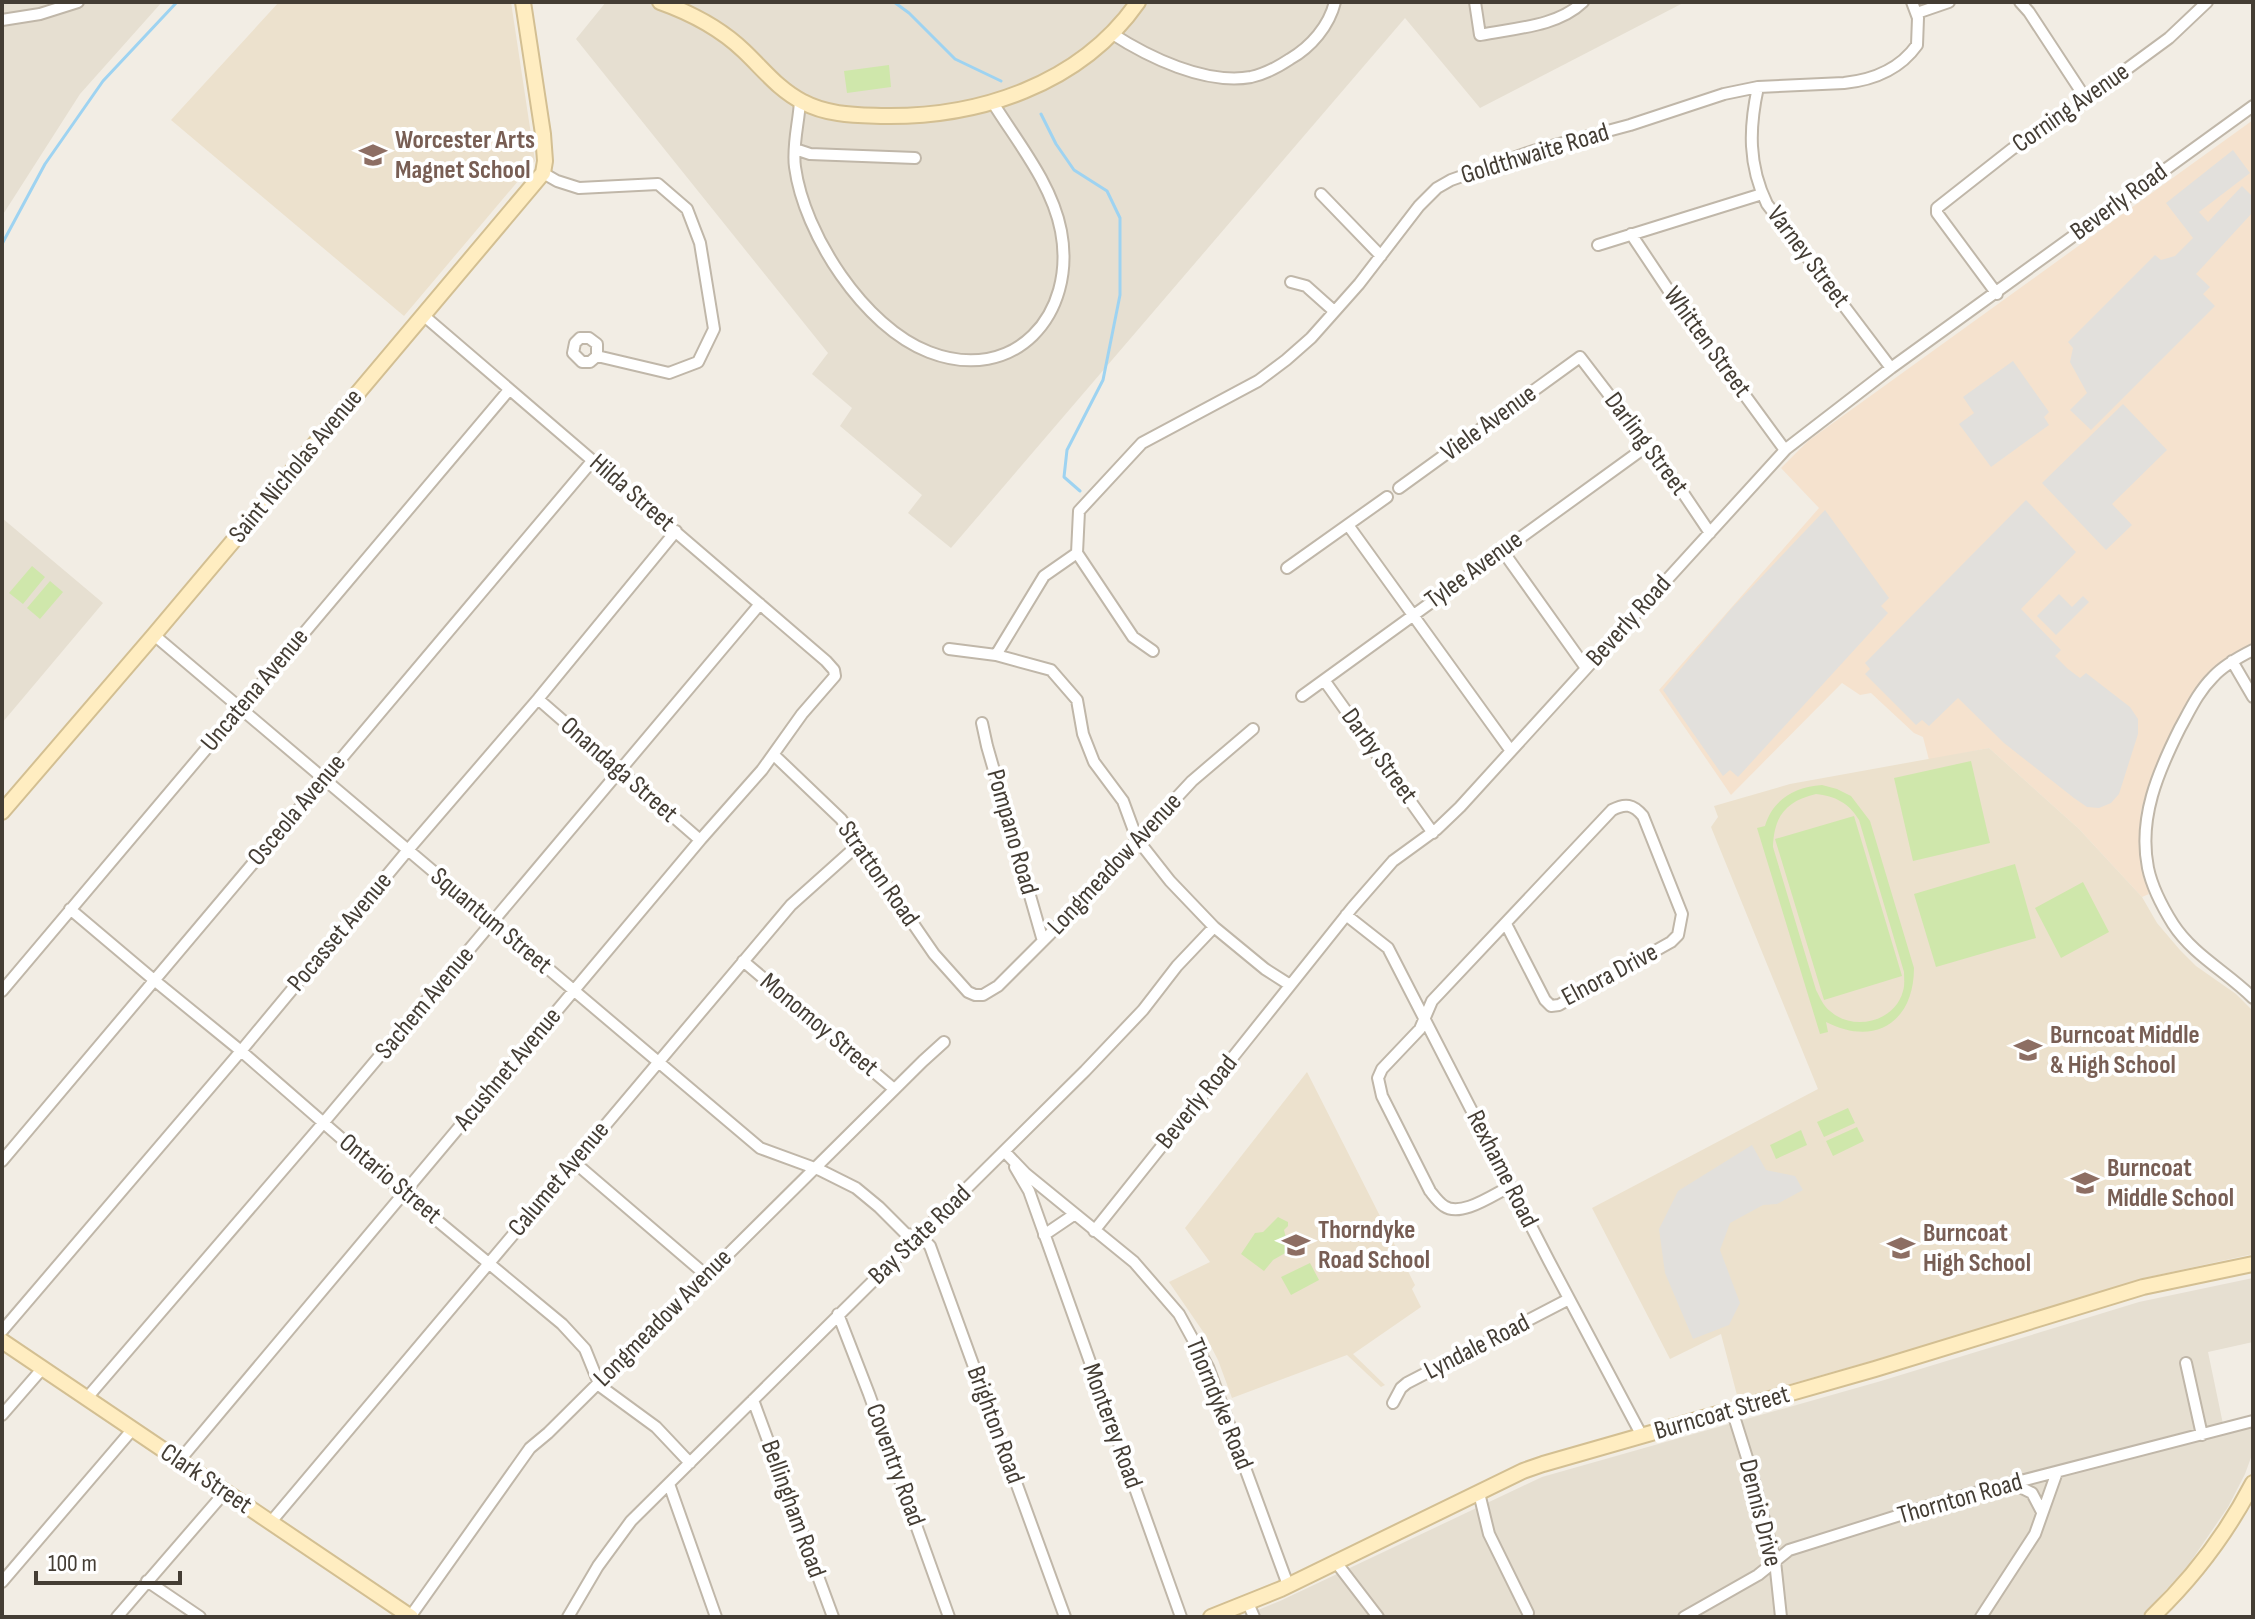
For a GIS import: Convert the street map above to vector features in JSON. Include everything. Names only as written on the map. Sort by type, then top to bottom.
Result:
[{"type":"street","points":[[2,20],[40,14],[78,2]]},
{"type":"street","points":[[523,2],[544,150],[543,173],[579,188],[658,184],[687,209],[700,243],[714,329],[698,362],[669,373],[597,356]]},
{"type":"street","points":[[662,2],[699,18],[722,33],[746,52],[779,86],[812,107],[833,112],[903,116],[951,112],[993,103],[1024,92],[1058,75],[1090,51],[1111,33],[1138,2]]},
{"type":"street","points":[[1111,33],[1149,56],[1191,71],[1243,78],[1280,66],[1298,55],[1323,28],[1335,2]]},
{"type":"street","points":[[1475,2],[1480,35],[1557,18],[1571,13],[1583,2]]},
{"type":"street","points":[[1912,2],[1917,13],[1949,2]]},
{"type":"street","points":[[2020,2],[2086,99]]},
{"type":"street","name":"Corning Avenue","points":[[1997,294],[1937,213],[1937,208],[2026,139],[2060,121],[2169,38],[2207,2]]},
{"type":"street","name":"Goldthwaite Road","points":[[1077,553],[1079,511],[1142,443],[1258,381],[1311,338],[1437,188],[1463,174],[1533,151],[1630,125],[1724,94],[1758,87],[1844,83],[1878,75],[1900,64],[1917,45],[1917,13]]},
{"type":"street","name":"Varney Street","points":[[1758,87],[1751,146],[1752,162],[1762,194],[1891,368]]},
{"type":"street","points":[[800,101],[794,164],[798,185],[811,221],[834,265],[870,309],[896,333],[926,351],[965,361],[991,359],[1029,339],[1048,318],[1058,297],[1063,256],[1061,233],[1051,198],[993,103]]},
{"type":"street","name":"Beverly Road","points":[[1094,1231],[1346,915],[1393,861],[1433,833],[1460,807],[1785,450],[1891,368],[2253,106]]},
{"type":"street","points":[[795,149],[810,154],[915,158]]},
{"type":"street","name":"Saint Nicholas Avenue","points":[[2,812],[543,173]]},
{"type":"street","points":[[1321,194],[1381,256]]},
{"type":"street","points":[[1598,245],[1762,194]]},
{"type":"street","name":"Whitten Street","points":[[1631,234],[1785,450]]},
{"type":"street","points":[[1291,282],[1306,286],[1334,311]]},
{"type":"street","name":"Hilda Street","points":[[423,315],[826,661],[835,676]]},
{"type":"street","name":"Darling Street","points":[[1580,357],[1675,481],[1710,533]]},
{"type":"street","name":"Viele Avenue","points":[[1399,488],[1580,357]]},
{"type":"street","name":"Uncatena Avenue","points":[[2,991],[509,390]]},
{"type":"street","name":"Tylee Avenue","points":[[1302,696],[1647,446]]},
{"type":"street","name":"Osceola Avenue","points":[[2,1161],[593,460]]},
{"type":"street","points":[[1287,568],[1387,497]]},
{"type":"street","points":[[1348,525],[1511,751]]},
{"type":"street","name":"Pocasset Avenue","points":[[2,1331],[538,699],[676,531]]},
{"type":"street","points":[[1502,550],[1586,668]]},
{"type":"street","points":[[996,655],[1044,576],[1077,553],[1133,637],[1153,651]]},
{"type":"street","name":"Sachem Avenue","points":[[86,1399],[324,1122],[760,604]]},
{"type":"street","name":"Squantum Street","points":[[154,635],[760,1148],[856,1188],[906,1234],[920,1236]]},
{"type":"street","points":[[949,649],[996,655],[1051,670],[1077,700],[1083,734],[1094,762],[1123,801],[1137,839],[1170,881],[1214,927],[1265,969],[1290,985]]},
{"type":"street","points":[[2253,650],[2212,677],[2197,697],[2165,761],[2149,803],[2146,826],[2148,869],[2177,930],[2202,957],[2253,998]]},
{"type":"street","points":[[2232,661],[2253,697]]},
{"type":"street","name":"Acushnet Avenue","points":[[179,1461],[774,755],[802,714],[835,676]]},
{"type":"street","name":"Darby Street","points":[[1324,680],[1433,833]]},
{"type":"street","name":"Onandaga Street","points":[[538,699],[700,840]]},
{"type":"street","name":"Pompano Road","points":[[982,723],[1043,941]]},
{"type":"street","name":"Longmeadow Avenue","points":[[977,995],[998,986],[1192,781],[1253,729]]},
{"type":"street","name":"Stratton Road","points":[[774,755],[834,812],[934,954],[968,992],[977,995]]},
{"type":"street","name":"Elnora Drive","points":[[1506,924],[1551,1006],[1559,1005],[1671,942],[1678,935],[1682,914],[1643,816],[1629,805],[1620,806],[1604,817],[1432,1001],[1420,1029],[1382,1069],[1378,1078],[1379,1088],[1430,1191],[1446,1208],[1465,1209],[1511,1186]]},
{"type":"street","name":"Calumet Avenue","points":[[270,1523],[800,895],[858,845]]},
{"type":"street","name":"Ontario Street","points":[[70,909],[570,1331],[589,1356],[600,1386],[656,1427],[690,1463]]},
{"type":"street","name":"Rexhame Road","points":[[1346,915],[1388,948],[1642,1436]]},
{"type":"street","name":"Bay State Road","points":[[568,1617],[621,1534],[838,1314],[1116,1040],[1177,966],[1214,927]]},
{"type":"street","name":"Monomoy Street","points":[[743,961],[894,1089]]},
{"type":"street","name":"Longmeadow Avenue","points":[[410,1617],[530,1448],[944,1042]]},
{"type":"street","name":"Thorndyke Road","points":[[1005,1152],[1026,1174],[1112,1243],[1145,1274],[1179,1314],[1208,1367],[1288,1585]]},
{"type":"street","name":"Monterey Road","points":[[1005,1152],[1029,1191],[1181,1617]]},
{"type":"street","points":[[574,1162],[706,1275]]},
{"type":"street","points":[[1044,1235],[1075,1214]]},
{"type":"street","name":"Brighton Road","points":[[920,1236],[930,1246],[1065,1617]]},
{"type":"street","name":"Burncoat Street","points":[[1211,1617],[1251,1610],[1288,1585],[1335,1561],[1543,1464],[1883,1367],[2143,1287],[2253,1264]]},
{"type":"street","name":"Lyndale Road","points":[[1393,1403],[1407,1383],[1569,1299]]},
{"type":"street","name":"Coventry Road","points":[[838,1314],[949,1617]]},
{"type":"street","name":"Clark Street","points":[[2,1341],[410,1617]]},
{"type":"street","points":[[2186,1363],[2202,1435]]},
{"type":"street","points":[[2,1415],[42,1369]]},
{"type":"street","name":"Bellingham Road","points":[[753,1400],[833,1617]]},
{"type":"street","name":"Dennis Drive","points":[[1732,1410],[1775,1561],[1781,1617]]},
{"type":"street","name":"Thornton Road","points":[[1684,1617],[1758,1575],[1789,1550],[1951,1499],[2253,1421]]},
{"type":"street","points":[[2,1582],[132,1430]]},
{"type":"street","points":[[1981,1617],[2035,1534],[2057,1472]]},
{"type":"street","points":[[2012,1483],[2032,1493],[2042,1514]]},
{"type":"street","points":[[2152,1617],[2211,1551],[2253,1483]]},
{"type":"street","points":[[669,1484],[716,1617]]},
{"type":"street","points":[[117,1617],[225,1492]]},
{"type":"street","points":[[1479,1493],[1489,1534],[1528,1613]]},
{"type":"street","points":[[1335,1561],[1378,1617]]},
{"type":"street","points":[[147,1581],[200,1617]]},
{"type":"shaded area","points":[[2,2],[162,2],[80,94],[2,216]]},
{"type":"shaded area","name":"Worcester Arts Magnet School","points":[[279,2],[511,2],[535,161],[404,316],[171,120]]},
{"type":"shaded area","points":[[606,2],[1685,2],[1480,108],[1405,18],[951,548],[908,513],[922,495],[840,426],[852,408],[812,374],[828,353],[576,39]]},
{"type":"shaded area","points":[[2253,120],[2253,642],[2201,680],[2187,702],[2148,786],[2141,811],[2139,837],[2141,864],[2149,894],[2142,897],[2079,829],[1989,748],[1929,760],[1923,737],[1914,733],[1871,693],[1860,695],[1842,683],[1731,795],[1659,690],[1819,508],[1781,468],[1808,441]]},
{"type":"shaded area","points":[[2233,150],[2250,173],[2199,212],[2208,222],[2242,186],[2253,197],[2253,212],[2196,274],[2210,287],[2203,294],[2215,306],[2091,430],[2070,410],[2087,393],[2070,362],[2073,348],[2068,342],[2155,255],[2161,260],[2175,256],[2193,238],[2166,203]]},
{"type":"shaded area","points":[[2013,361],[2049,412],[2044,417],[2049,425],[1991,467],[1959,424],[1974,413],[1963,397]]},
{"type":"shaded area","points":[[2123,404],[2167,450],[2112,504],[2132,525],[2106,550],[2042,483]]},
{"type":"shaded area","points":[[2026,500],[2076,552],[2021,609],[2061,650],[2055,656],[2068,669],[2080,678],[2086,673],[2130,707],[2138,719],[2138,734],[2119,794],[2111,803],[2099,808],[2087,807],[2074,798],[2004,743],[1958,698],[1929,726],[1922,720],[1916,725],[1865,674],[1870,669],[1865,663]]},
{"type":"shaded area","points":[[1825,510],[1889,598],[1881,606],[1888,613],[1738,777],[1730,770],[1723,776],[1663,690],[1731,609]]},
{"type":"shaded area","points":[[2,518],[103,603],[2,723]]},
{"type":"shaded area","points":[[2059,594],[2072,607],[2083,596],[2089,602],[2056,635],[2037,616]]},
{"type":"shaded area","name":"Burncoat Middle & High School","points":[[1989,748],[2079,829],[2142,897],[2157,923],[2196,966],[2236,994],[2253,1011],[2253,1254],[2144,1278],[1987,1328],[1738,1399],[1721,1334],[1670,1359],[1592,1208],[1818,1089],[1711,827],[1718,817],[1714,806],[1790,784]]},
{"type":"shaded area","name":"Thorndyke Road School","points":[[1307,1072],[1415,1285],[1412,1289],[1421,1307],[1353,1354],[1385,1385],[1381,1387],[1347,1355],[1232,1398],[1204,1333],[1169,1282],[1210,1262],[1185,1228]]},
{"type":"shaded area","points":[[1752,1145],[1766,1170],[1795,1176],[1803,1190],[1777,1204],[1763,1205],[1730,1223],[1720,1250],[1740,1303],[1729,1325],[1693,1339],[1665,1273],[1659,1229],[1678,1191]]},
{"type":"shaded area","points":[[2253,1278],[2253,1342],[2208,1352],[2223,1424],[2253,1415],[2253,1452],[2228,1507],[2187,1567],[2141,1617],[1241,1617],[1542,1477],[1881,1381],[2139,1302]]},
{"type":"green space","points":[[889,65],[891,87],[847,93],[844,71]]},
{"type":"green space","points":[[32,566],[45,577],[23,604],[9,593]]},
{"type":"green space","points":[[50,581],[63,592],[40,619],[27,608]]},
{"type":"green space","points":[[1971,761],[1990,843],[1913,861],[1894,778]]},
{"type":"green space","points":[[1822,785],[1851,796],[1870,821],[1914,968],[1907,1003],[1888,1025],[1875,1030],[1860,1032],[1826,1022],[1828,1032],[1820,1034],[1757,828],[1765,826],[1773,808],[1786,796],[1803,788]],"holes":[[[1823,795],[1846,805],[1859,820],[1904,972],[1904,989],[1899,1002],[1872,1020],[1861,1022],[1839,1017],[1822,1001],[1773,847],[1779,818],[1789,806],[1806,797]]]},
{"type":"green space","points":[[1854,816],[1902,976],[1824,1000],[1775,839]]},
{"type":"green space","points":[[2015,864],[2036,938],[1936,967],[1914,894]]},
{"type":"green space","points":[[2083,882],[2109,932],[2061,958],[2035,908]]},
{"type":"green space","points":[[1848,1108],[1855,1123],[1824,1137],[1817,1122]]},
{"type":"green space","points":[[1857,1127],[1864,1141],[1833,1156],[1826,1141]]},
{"type":"green space","points":[[1801,1130],[1807,1145],[1776,1159],[1770,1145]]},
{"type":"green space","points":[[1278,1217],[1288,1222],[1284,1230],[1287,1252],[1273,1260],[1264,1271],[1241,1254],[1255,1233],[1263,1232]]},
{"type":"green space","points":[[1310,1263],[1319,1280],[1291,1295],[1281,1277]]},
{"type":"waterway","points":[[2,244],[45,164],[103,81],[177,2]]},
{"type":"waterway","points":[[894,2],[955,59],[1001,81]]},
{"type":"waterway","points":[[1041,114],[1074,170],[1107,191],[1120,218],[1120,295],[1103,380],[1067,450],[1064,477],[1080,491]]},
{"type":"place","name":"Worcester Arts Magnet School","points":[[373,155]]},
{"type":"place","name":"Burncoat Middle & High School","points":[[2028,1050]]},
{"type":"place","name":"Burncoat Middle School","points":[[2085,1183]]},
{"type":"place","name":"Thorndyke Road School","points":[[1296,1245]]},
{"type":"place","name":"Burncoat High School","points":[[1901,1248]]}]
